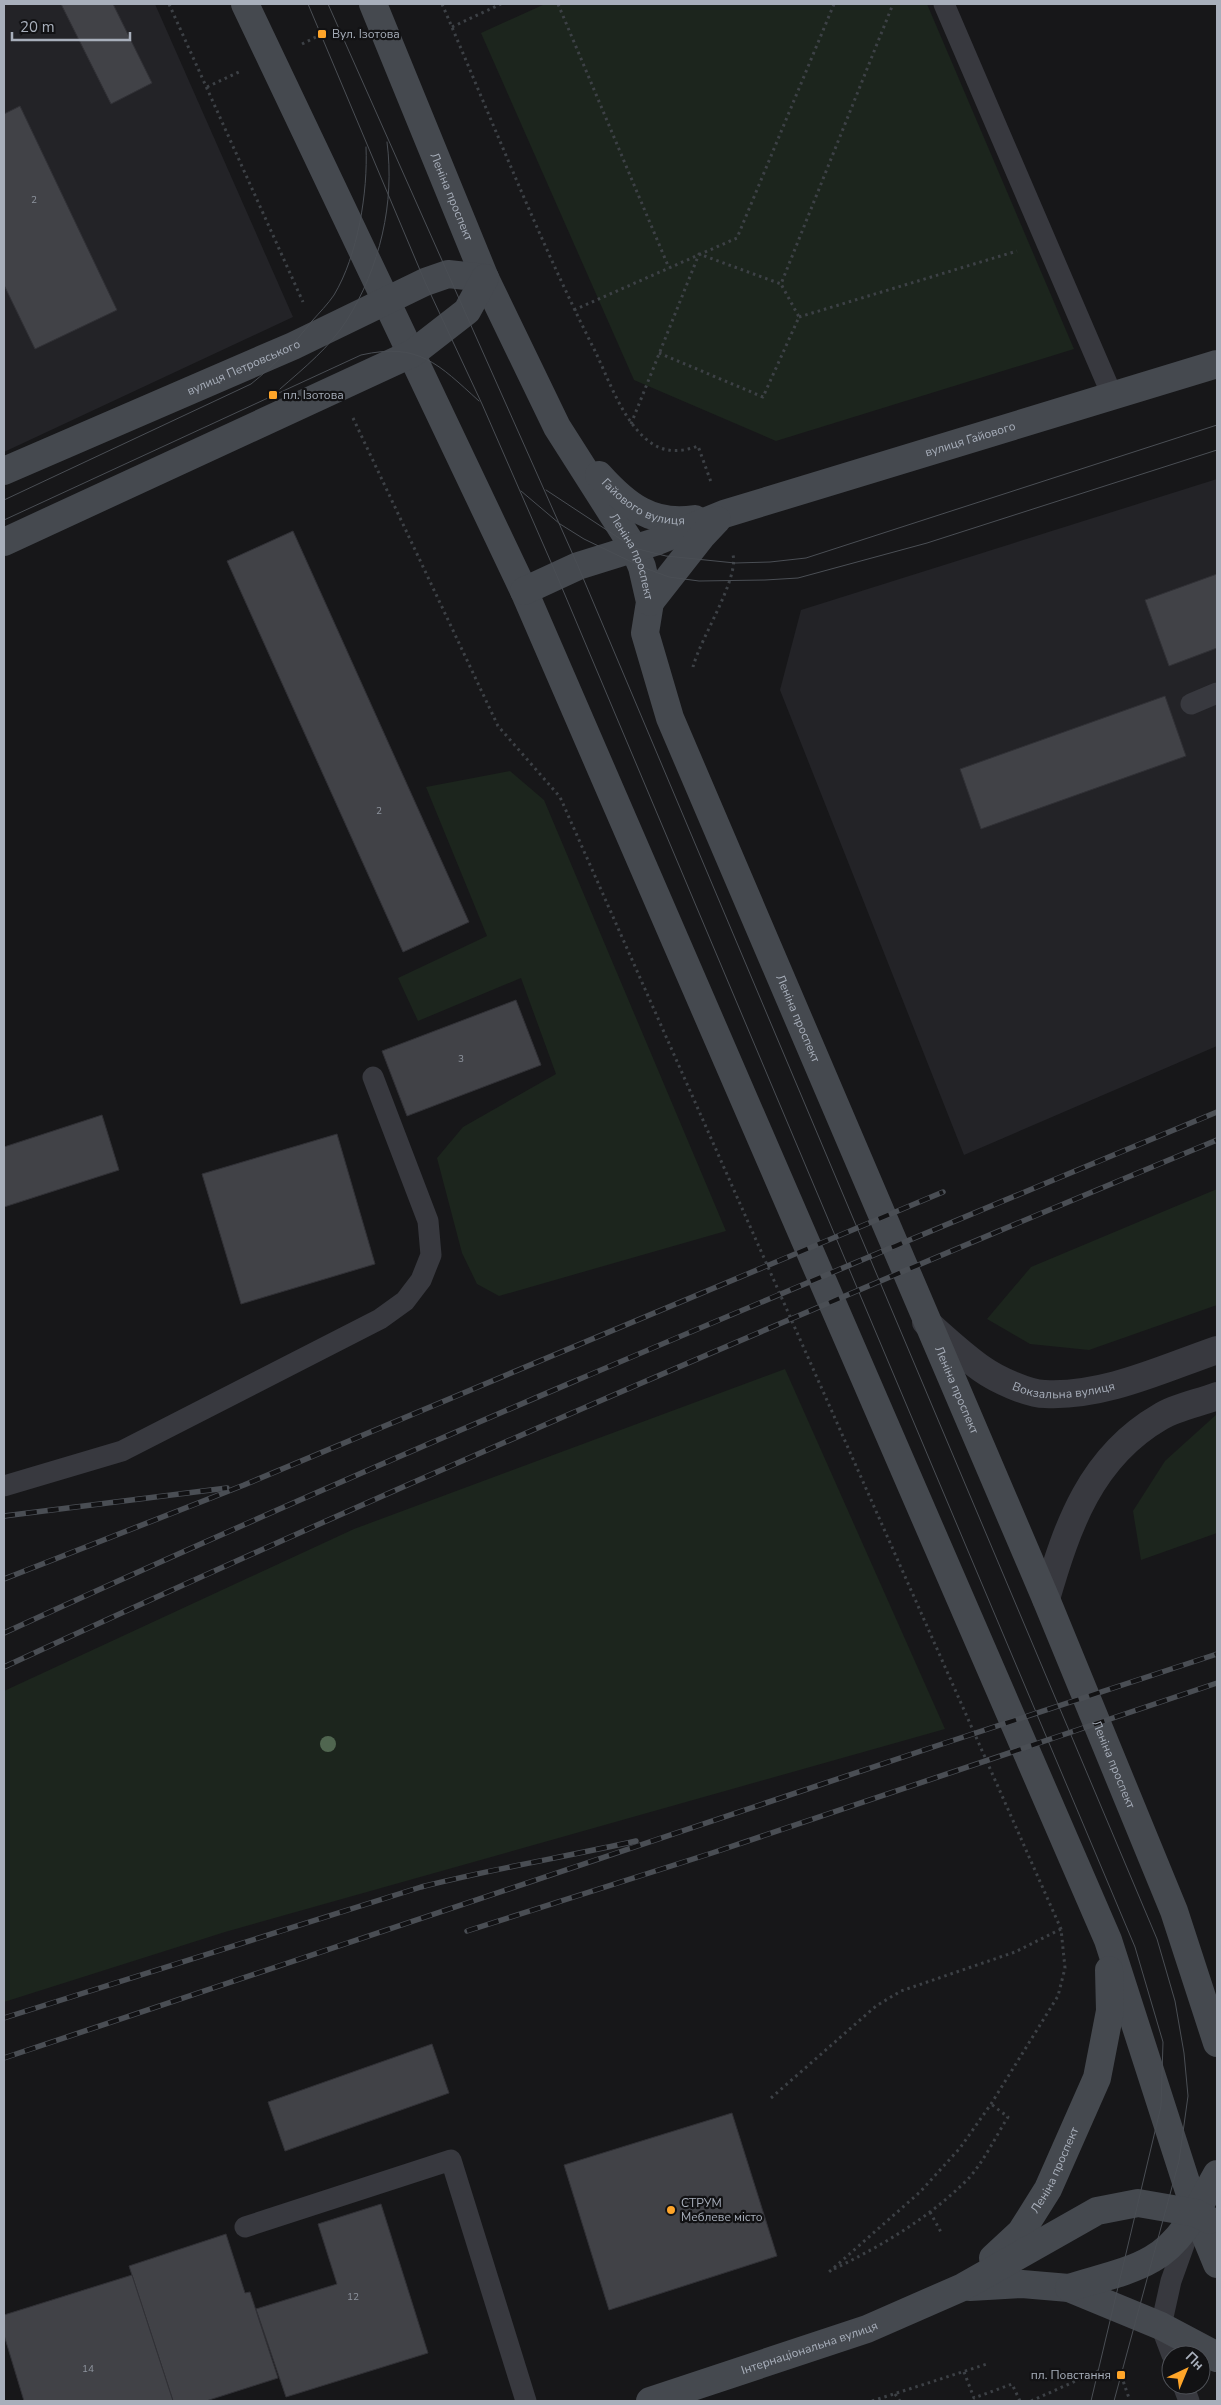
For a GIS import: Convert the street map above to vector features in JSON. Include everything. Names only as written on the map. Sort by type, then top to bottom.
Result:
[{"type":"main road","name":"Леніна проспект","points":[[246,4],[524,592],[1108,1940],[1210,2216],[1217,2264]]},
{"type":"main road","name":"Леніна проспект","points":[[373,4],[485,278],[557,427],[634,548],[642,567],[650,602],[645,633],[670,718],[926,1322],[1046,1599],[1174,1911],[1217,2043]]},
{"type":"main road","name":"вулиця Петровського","points":[[4,471],[316,336],[425,282],[448,274],[485,278]]},
{"type":"main road","points":[[4,542],[412,353],[467,311],[485,278]]},
{"type":"main road","name":"вулиця Гайового","points":[[724,514],[1217,364]]},
{"type":"main road","name":"Гайового вулиця","points":[[557,427],[610,486],[639,511],[660,520],[681,522],[724,514]]},
{"type":"main road","points":[[650,602],[701,537],[724,514]]},
{"type":"main road","name":"Гайового вулиця","points":[[524,592],[578,566],[634,548],[724,514]]},
{"type":"main road","name":"Леніна проспект","points":[[963,2287],[1021,2232],[1048,2189],[1097,2078],[1110,2011],[1108,1940]]},
{"type":"main road","points":[[1069,2288],[1153,2258],[1210,2216],[1217,2174]]},
{"type":"main road","name":"Інтернаціональна вулиця","points":[[650,2401],[867,2329],[963,2287],[1097,2211],[1138,2203],[1210,2216]]},
{"type":"main road","name":"Інтернаціональна вулиця","points":[[963,2287],[1022,2284],[1069,2288],[1160,2326],[1210,2352],[1217,2358]]},
{"type":"street","name":"Вокзальна вулиця","points":[[926,1322],[982,1369],[1011,1384],[1043,1394],[1080,1393],[1122,1383],[1217,1350]]},
{"type":"street","points":[[1046,1599],[1061,1547],[1085,1496],[1106,1461],[1131,1436],[1162,1416],[1217,1396]]},
{"type":"lane","points":[[944,4],[1112,395]]},
{"type":"lane","points":[[1191,704],[1217,693]]},
{"type":"lane","points":[[4,1486],[122,1451],[380,1320],[405,1301],[421,1280],[431,1254],[428,1221],[373,1077]]},
{"type":"lane","points":[[245,2227],[451,2160],[526,2401]]},
{"type":"lane","points":[[1168,2345],[1160,2326],[1171,2281],[1210,2216]]},
{"type":"path","points":[[169,4],[312,322],[316,336]]},
{"type":"path","points":[[442,4],[574,310],[631,424],[647,440],[665,451],[683,452],[698,446]]},
{"type":"path","points":[[452,27],[501,4]]},
{"type":"path","points":[[558,4],[669,268]]},
{"type":"path","points":[[574,310],[737,238],[834,4]]},
{"type":"path","points":[[781,284],[893,4]]},
{"type":"path","points":[[659,353],[763,397],[799,317],[1046,242]]},
{"type":"path","points":[[699,254],[781,284],[799,317]]},
{"type":"path","points":[[631,424],[699,254]]},
{"type":"path","points":[[338,387],[498,726],[560,797],[1061,1929],[1065,1968],[1058,1996],[992,2104],[960,2148],[920,2192],[829,2272],[884,2244],[930,2212],[969,2177],[1008,2117],[992,2104]]},
{"type":"path","points":[[771,2098],[876,2006],[900,1991],[1015,1952],[1061,1929]]},
{"type":"path","points":[[930,2212],[942,2234]]},
{"type":"path","points":[[872,2401],[987,2364]]},
{"type":"path","points":[[1031,2401],[1098,2371],[1121,2375],[1130,2401]]},
{"type":"path","points":[[964,2372],[974,2398],[1012,2384],[1020,2401]]},
{"type":"path","points":[[895,2394],[900,2401]]},
{"type":"shaded area","points":[[4,4],[155,4],[293,317],[4,452]]},
{"type":"shaded area","points":[[545,4],[927,4],[1074,349],[776,441],[634,380],[481,33]]},
{"type":"shaded area","points":[[1217,479],[1217,1046],[964,1155],[780,690],[801,610]]},
{"type":"shaded area","points":[[510,771],[544,800],[726,1231],[499,1296],[477,1284],[462,1253],[437,1158],[463,1127],[556,1074],[521,978],[418,1021],[398,978],[487,936],[426,787]]},
{"type":"shaded area","points":[[1217,1189],[1217,1305],[1089,1350],[1030,1344],[987,1319],[1031,1267]]},
{"type":"shaded area","points":[[785,1369],[945,1729],[225,1932],[4,2002],[4,1691],[354,1529]]},
{"type":"shaded area","points":[[1217,1414],[1217,1533],[1141,1560],[1133,1511],[1165,1461]]},
{"type":"building","points":[[61,4],[113,4],[152,83],[111,104]]},
{"type":"building","points":[[20,106],[117,310],[35,349],[4,285],[4,114]]},
{"type":"building","points":[[293,531],[469,922],[403,952],[227,561]]},
{"type":"building","points":[[1217,574],[1217,648],[1169,666],[1145,600]]},
{"type":"building","points":[[1165,696],[1186,756],[981,829],[960,769]]},
{"type":"building","points":[[516,1000],[541,1065],[407,1116],[382,1051]]},
{"type":"building","points":[[102,1115],[119,1170],[4,1207],[4,1147]]},
{"type":"building","points":[[337,1134],[375,1264],[241,1304],[202,1174]]},
{"type":"building","points":[[432,2044],[449,2093],[285,2151],[268,2102]]},
{"type":"building","name":"СТРУМ Меблеве місто","points":[[732,2113],[777,2256],[609,2310],[564,2165]]},
{"type":"building","points":[[381,2204],[428,2353],[286,2397],[256,2309],[337,2284],[318,2224]]},
{"type":"building","points":[[226,2234],[245,2293],[250,2292],[278,2378],[206,2401],[173,2401],[129,2266]]},
{"type":"building","points":[[132,2275],[173,2401],[24,2401],[4,2335],[4,2315]]},
{"type":"tram line","points":[[308,4],[425,282],[482,404],[557,576],[1135,1947],[1163,2042],[1161,2106],[1091,2401]]},
{"type":"tram line","points":[[328,4],[578,566],[1157,1939],[1175,2001],[1184,2053],[1188,2096],[1179,2161],[1114,2401]]},
{"type":"tram line","points":[[280,389],[333,339],[359,300],[376,256],[387,211],[389,188],[387,142]]},
{"type":"tram line","points":[[4,500],[251,384],[276,362],[329,302],[342,279],[360,223],[365,183],[366,147]]},
{"type":"tram line","points":[[4,520],[361,355],[398,352],[413,354],[426,359],[451,376],[479,401]]},
{"type":"tram line","points":[[546,490],[634,548],[666,556],[735,563],[770,562],[806,558],[1217,425]]},
{"type":"tram line","points":[[521,491],[560,524],[584,539],[642,567],[669,577],[699,581],[765,580],[798,578],[927,543],[1217,450]]},
{"type":"railway","points":[[4,1633],[305,1498],[608,1367],[1217,1112]]},
{"type":"railway","points":[[4,1667],[305,1530],[456,1464],[912,1268],[1217,1140]]},
{"type":"railway","points":[[4,1579],[244,1485],[943,1192]]},
{"type":"railway","points":[[4,1516],[227,1488]]},
{"type":"railway","points":[[4,2058],[936,1746],[1217,1654]]},
{"type":"railway","points":[[467,1931],[712,1853],[1217,1683]]},
{"type":"railway","points":[[4,2018],[421,1887],[474,1874],[636,1841]]},
{"type":"place","name":"Вул. Ізотова","points":[[322,34]]},
{"type":"place","name":"пл. Ізотова","points":[[273,395]]},
{"type":"place","name":"СТРУМ Меблеве місто","points":[[671,2210]]},
{"type":"place","name":"пл. Повстання","points":[[1121,2375]]}]
